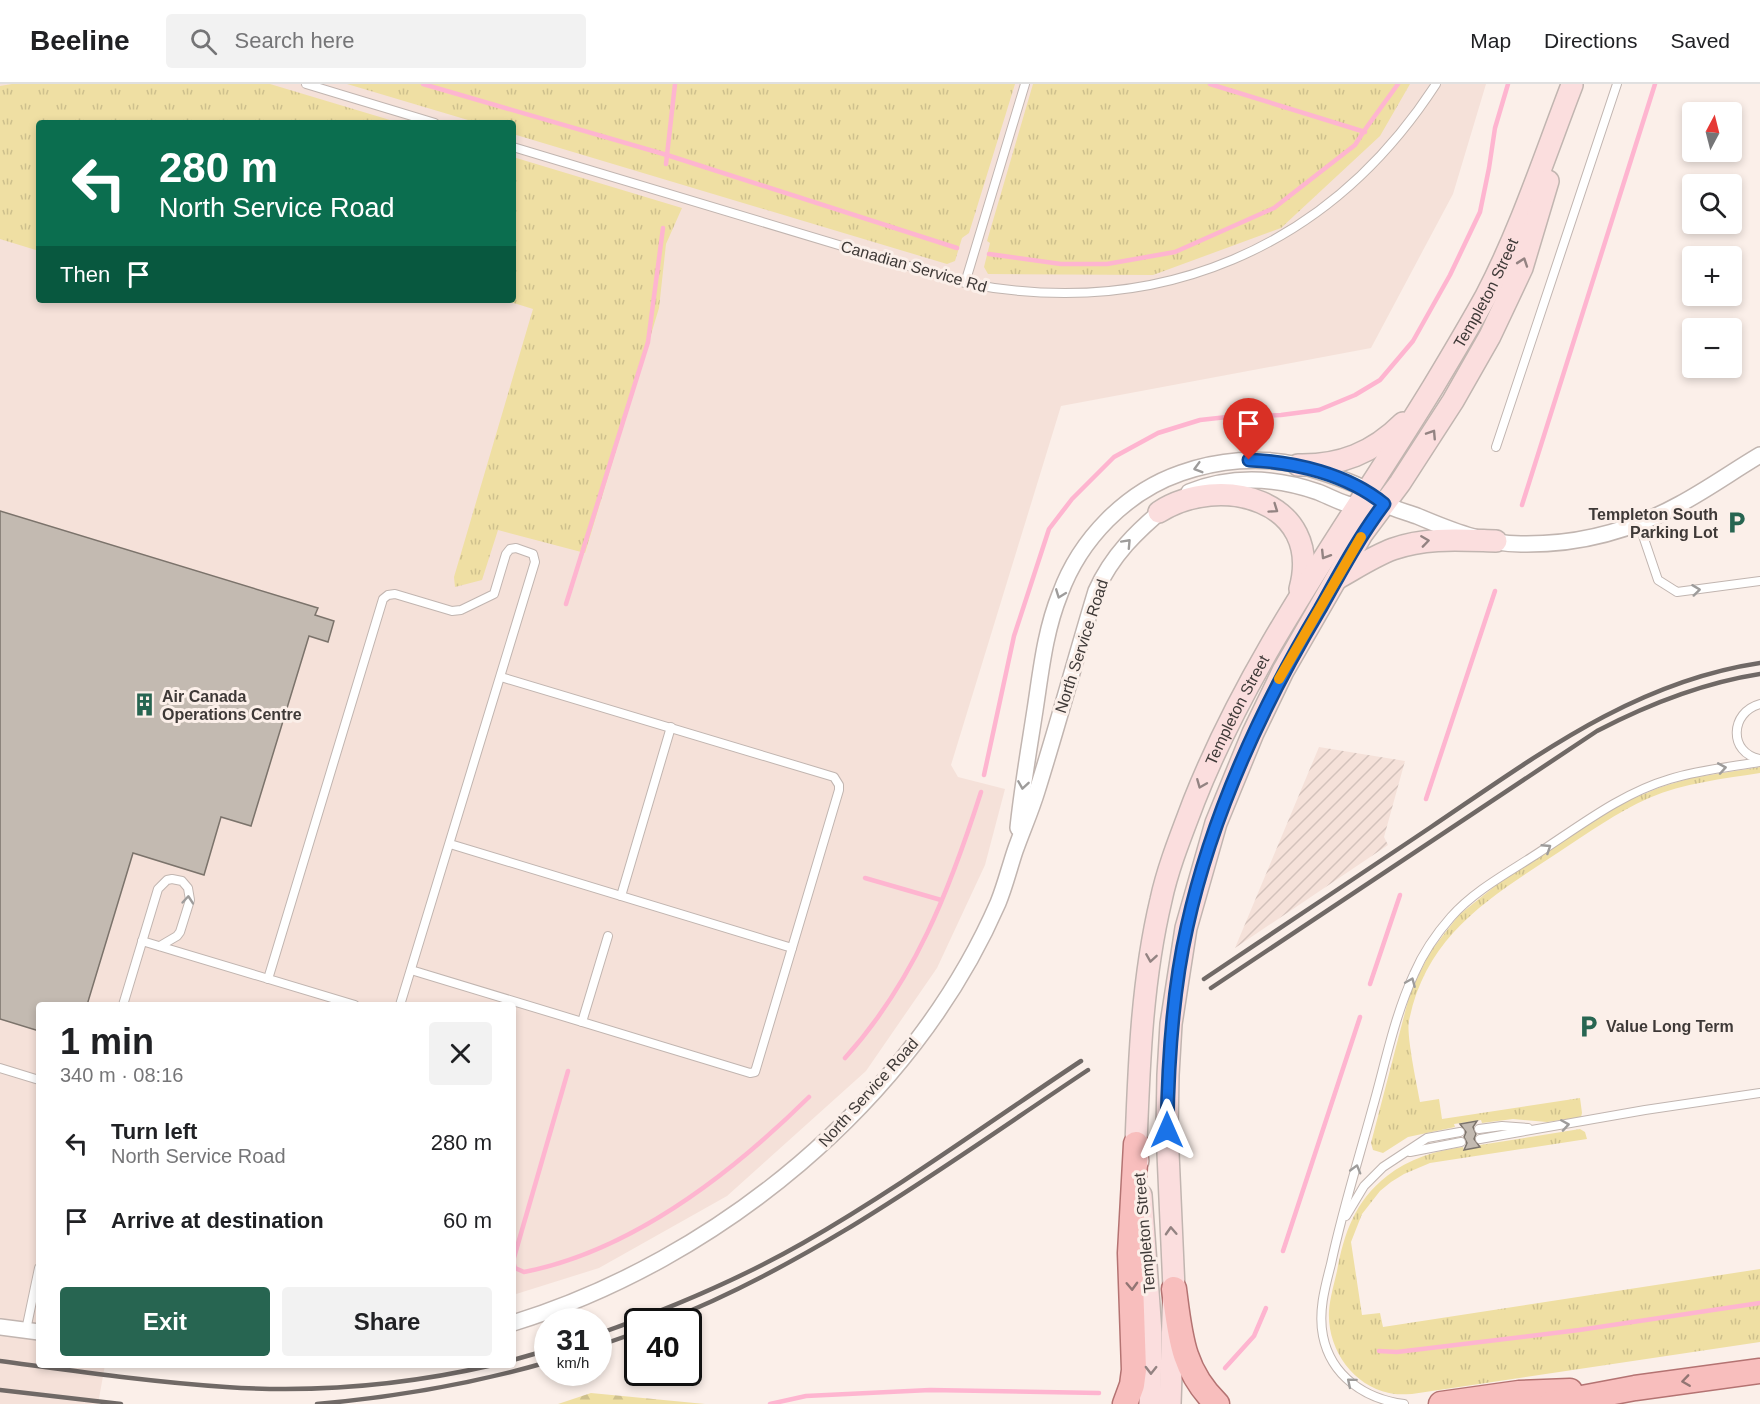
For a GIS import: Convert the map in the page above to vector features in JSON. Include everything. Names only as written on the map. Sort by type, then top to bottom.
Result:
[{"type":"main road","points":[[1125,1404],[1132,1385],[1134,1370],[1130,1252],[1136,1144]]},
{"type":"main road","points":[[1174,1289],[1181,1340],[1186,1358],[1203,1389],[1217,1404]]},
{"type":"main road","points":[[1550,1404],[1635,1388],[1760,1371]]},
{"type":"main road","points":[[1441,1404],[1519,1393],[1635,1388]]},
{"type":"street","name":"Templeton Street","points":[[1150,1404],[1150,1310],[1147,1252],[1136,1144],[1140,1042],[1161,900],[1182,833],[1214,751],[1238,703],[1296,603],[1434,385],[1491,284],[1531,192],[1572,84]]},
{"type":"street","name":"Templeton Street","points":[[1170,1404],[1174,1289],[1169,1200],[1168,1075],[1171,1024],[1186,928],[1216,823],[1234,776],[1283,671],[1362,534],[1400,483],[1472,370],[1522,268],[1544,196],[1572,84]]},
{"type":"street","points":[[1298,465],[1329,464],[1364,453],[1392,434],[1410,417],[1434,385]]},
{"type":"street","points":[[1337,578],[1390,550],[1405,545],[1443,539],[1518,544],[1562,543],[1604,535],[1639,524],[1683,502],[1760,455]]},
{"type":"street","name":"North Service Road","points":[[1015,852],[1021,798],[1048,636],[1064,584],[1088,542],[1126,503],[1172,476],[1203,466],[1234,461],[1266,461],[1298,465],[1361,499]]},
{"type":"street","name":"North Service Road","points":[[516,1322],[618,1281],[700,1237],[771,1188],[826,1141],[898,1062],[959,977],[976,948],[998,901],[1037,792],[1096,591],[1118,552],[1178,498],[1213,483],[1258,479],[1361,499]]},
{"type":"street","points":[[1160,512],[1179,501],[1207,496],[1236,496],[1270,504],[1292,525],[1303,549],[1304,568],[1296,603]]},
{"type":"street","points":[[1361,499],[1384,504],[1465,535],[1496,542]]},
{"type":"street","points":[[0,1327],[32,1331]]},
{"type":"lane","points":[[306,84],[425,120]]},
{"type":"lane","points":[[965,283],[1025,84]]},
{"type":"lane","name":"Canadian Service Rd","points":[[516,148],[965,283],[1023,292],[1092,293],[1158,283],[1213,268],[1277,237],[1323,208],[1346,190],[1406,127],[1436,84]]},
{"type":"lane","points":[[1496,447],[1617,84]]},
{"type":"lane","points":[[1639,524],[1658,580],[1677,592],[1760,581]]},
{"type":"lane","points":[[268,979],[383,599],[395,594],[456,611],[494,594],[506,554],[510,549],[516,548],[533,554],[535,562],[401,1002]]},
{"type":"lane","points":[[411,970],[750,1073],[755,1072],[839,790],[837,781],[830,775],[501,677]]},
{"type":"lane","points":[[1760,704],[1752,707],[1740,717],[1736,737],[1738,744],[1746,752],[1760,760]]},
{"type":"lane","points":[[621,896],[671,727]]},
{"type":"lane","points":[[1404,1404],[1380,1400],[1356,1387],[1336,1368],[1326,1347],[1321,1323],[1322,1308],[1340,1225],[1403,999],[1426,951],[1454,914],[1491,884],[1607,808],[1634,793],[1671,779],[1760,760]]},
{"type":"lane","points":[[450,844],[792,948]]},
{"type":"lane","points":[[124,1002],[158,889],[167,880],[177,880],[188,888],[190,900],[180,932],[160,946]]},
{"type":"lane","points":[[582,1022],[608,936]]},
{"type":"lane","points":[[142,941],[345,1002]]},
{"type":"lane","points":[[0,1068],[36,1079]]},
{"type":"lane","points":[[1480,1139],[1593,1121],[1645,1110],[1760,1094]]},
{"type":"lane","points":[[1479,1129],[1502,1126],[1538,1129]]},
{"type":"lane","points":[[1340,1225],[1364,1186],[1383,1167],[1427,1138],[1460,1132]]},
{"type":"lane","points":[[1400,1155],[1418,1149],[1461,1142]]},
{"type":"lane","points":[[32,1331],[36,1295]]},
{"type":"shaded area","points":[[0,84],[1486,84],[1453,194],[1371,348],[1061,406],[951,765],[958,777],[1005,789],[985,865],[937,968],[866,1071],[727,1196],[599,1268],[516,1294],[516,1002],[36,1002],[36,1368],[104,1368],[98,1404],[0,1404]]},
{"type":"shaded area","points":[[1319,747],[1405,761],[1384,837],[1388,845],[1235,948]]},
{"type":"green space","points":[[12,84],[270,84],[390,120],[36,120],[36,250],[0,239],[0,86]]},
{"type":"green space","points":[[347,84],[1015,84],[969,233],[962,238],[955,261],[947,264],[516,135],[516,120],[468,120]]},
{"type":"green space","points":[[1033,84],[1410,84],[1380,136],[1281,228],[1153,275],[988,274],[984,267],[990,243],[987,241]]},
{"type":"green space","points":[[516,158],[682,208],[666,244],[659,308],[585,553],[498,530],[482,580],[455,587],[454,577],[533,309],[514,303],[516,303]]},
{"type":"green space","points":[[1760,767],[1760,773],[1703,782],[1662,793],[1614,816],[1487,902],[1465,920],[1430,964],[1418,991],[1408,1028],[1420,1102],[1439,1099],[1442,1119],[1580,1098],[1581,1117],[1547,1122],[1513,1119],[1454,1124],[1455,1127],[1408,1137],[1383,1153],[1373,1150],[1371,1143],[1410,993],[1430,952],[1459,915],[1495,886],[1606,813],[1632,799],[1691,778]]},
{"type":"green space","points":[[1580,1129],[1585,1132],[1587,1139],[1430,1163],[1404,1174],[1380,1191],[1362,1214],[1351,1242],[1362,1315],[1380,1313],[1383,1327],[1760,1269],[1760,1342],[1412,1394],[1392,1394],[1376,1389],[1353,1373],[1337,1351],[1329,1325],[1329,1311],[1347,1231],[1359,1207],[1376,1186],[1395,1170],[1413,1160],[1443,1150],[1463,1147],[1464,1150],[1480,1147],[1480,1145]]},
{"type":"green space","points":[[591,1393],[705,1404],[558,1404]]},
{"type":"building","name":"Air Canada Operations Centre","points":[[0,511],[318,608],[315,615],[334,621],[328,642],[309,636],[251,826],[221,817],[204,875],[133,853],[88,1002],[36,1002],[36,1030],[0,1019]]},
{"type":"building","points":[[1477,1121],[1473,1127],[1476,1134],[1474,1139],[1480,1147],[1464,1150],[1467,1143],[1464,1137],[1466,1132],[1460,1124]]},
{"type":"waterway","points":[[423,84],[667,155],[957,248]]},
{"type":"waterway","points":[[666,164],[675,84]]},
{"type":"waterway","points":[[1210,84],[1365,132]]},
{"type":"waterway","points":[[989,254],[1061,264],[1107,264],[1175,252],[1274,208],[1355,145],[1398,84]]},
{"type":"waterway","points":[[984,775],[1014,636],[1049,529],[1072,499],[1114,457],[1158,433],[1200,420],[1281,415],[1319,410],[1355,395],[1380,380],[1413,341],[1450,275],[1480,212],[1495,128],[1508,84]]},
{"type":"waterway","points":[[1522,505],[1655,84]]},
{"type":"waterway","points":[[566,604],[648,342],[663,228]]},
{"type":"waterway","points":[[1426,799],[1495,591]]},
{"type":"waterway","points":[[845,1058],[891,998],[927,933],[943,899],[981,792]]},
{"type":"waterway","points":[[865,878],[941,900]]},
{"type":"waterway","points":[[1370,984],[1400,895]]},
{"type":"waterway","points":[[1283,1251],[1360,1017]]},
{"type":"waterway","points":[[516,1251],[568,1071]]},
{"type":"waterway","points":[[516,1268],[524,1272],[564,1262],[641,1227],[678,1205],[713,1180],[747,1153],[809,1097]]},
{"type":"waterway","points":[[1379,1351],[1397,1352],[1579,1330],[1760,1303]]},
{"type":"waterway","points":[[1225,1368],[1254,1336],[1266,1308]]},
{"type":"waterway","points":[[770,1404],[806,1396],[930,1390],[1099,1393]]},
{"type":"railway","points":[[1204,979],[1547,749],[1587,726],[1670,687],[1714,673],[1760,663]]},
{"type":"railway","points":[[1211,988],[1597,731],[1676,696],[1717,683],[1760,674]]},
{"type":"railway","points":[[612,1329],[703,1293],[803,1243],[909,1177],[1081,1061]]},
{"type":"railway","points":[[695,1308],[776,1270],[882,1207],[1088,1070]]},
{"type":"railway","points":[[612,1341],[624,1337]]},
{"type":"railway","points":[[516,1359],[534,1354]]},
{"type":"railway","points":[[0,1361],[36,1366]]},
{"type":"railway","points":[[317,1404],[433,1389],[534,1366]]},
{"type":"railway","points":[[53,1368],[169,1382],[259,1389],[360,1386],[427,1378],[479,1368]]},
{"type":"railway","points":[[0,1390],[121,1404]]},
{"type":"slow traffic","points":[[1279,679],[1361,537]]},
{"type":"place","name":"Templeton South Parking Lot","points":[[1736,523]]},
{"type":"place","name":"Air Canada Operations Centre","points":[[144,705]]},
{"type":"place","name":"Value Long Term","points":[[1588,1026]]},
{"type":"route","points":[[1167,1130],[1171,1024],[1177,982],[1186,928],[1216,823],[1234,776],[1283,671],[1367,527],[1384,504],[1367,490],[1298,465],[1249,460]]}]
